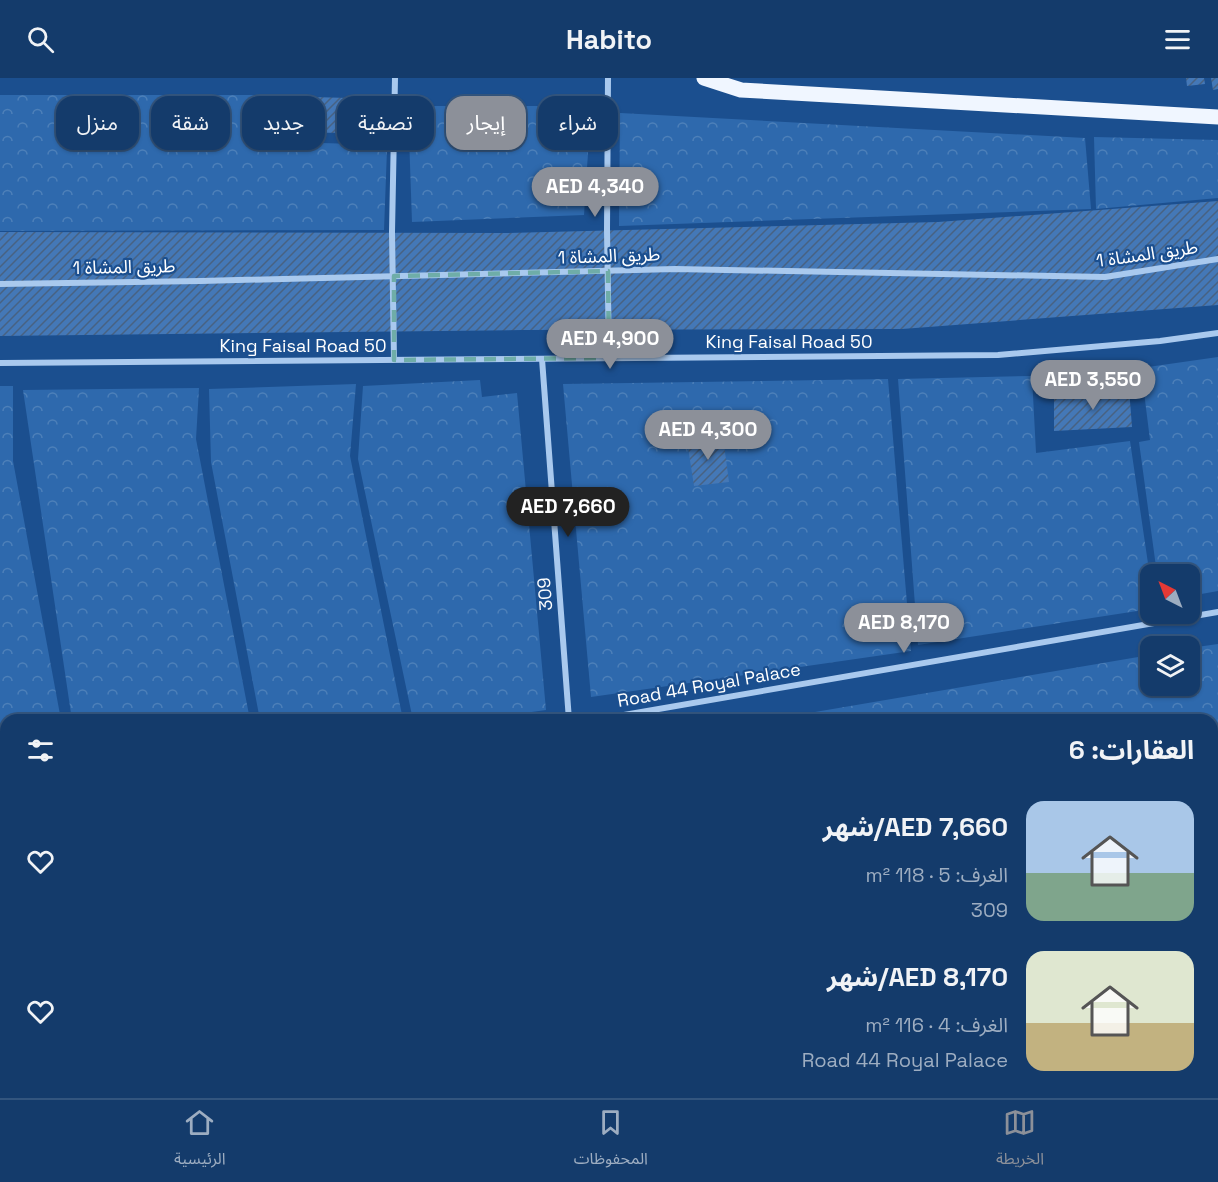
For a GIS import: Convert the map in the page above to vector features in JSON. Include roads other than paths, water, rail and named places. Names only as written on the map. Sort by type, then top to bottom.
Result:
[{"type":"main road","points":[[704,78],[741,90],[1218,117]]},
{"type":"street","points":[[394,360],[392,232],[395,78]]},
{"type":"street","points":[[608,78],[609,358]]},
{"type":"street","name":"طريق المشاة 1","points":[[0,284],[675,269],[1105,277],[1218,259]]},
{"type":"street","name":"King Faisal Road 50","points":[[0,363],[998,355],[1160,341],[1218,333]]},
{"type":"street","name":"309","points":[[542,359],[569,714]]},
{"type":"street","name":"Road 44 Royal Palace","points":[[630,714],[1218,612]]}]
